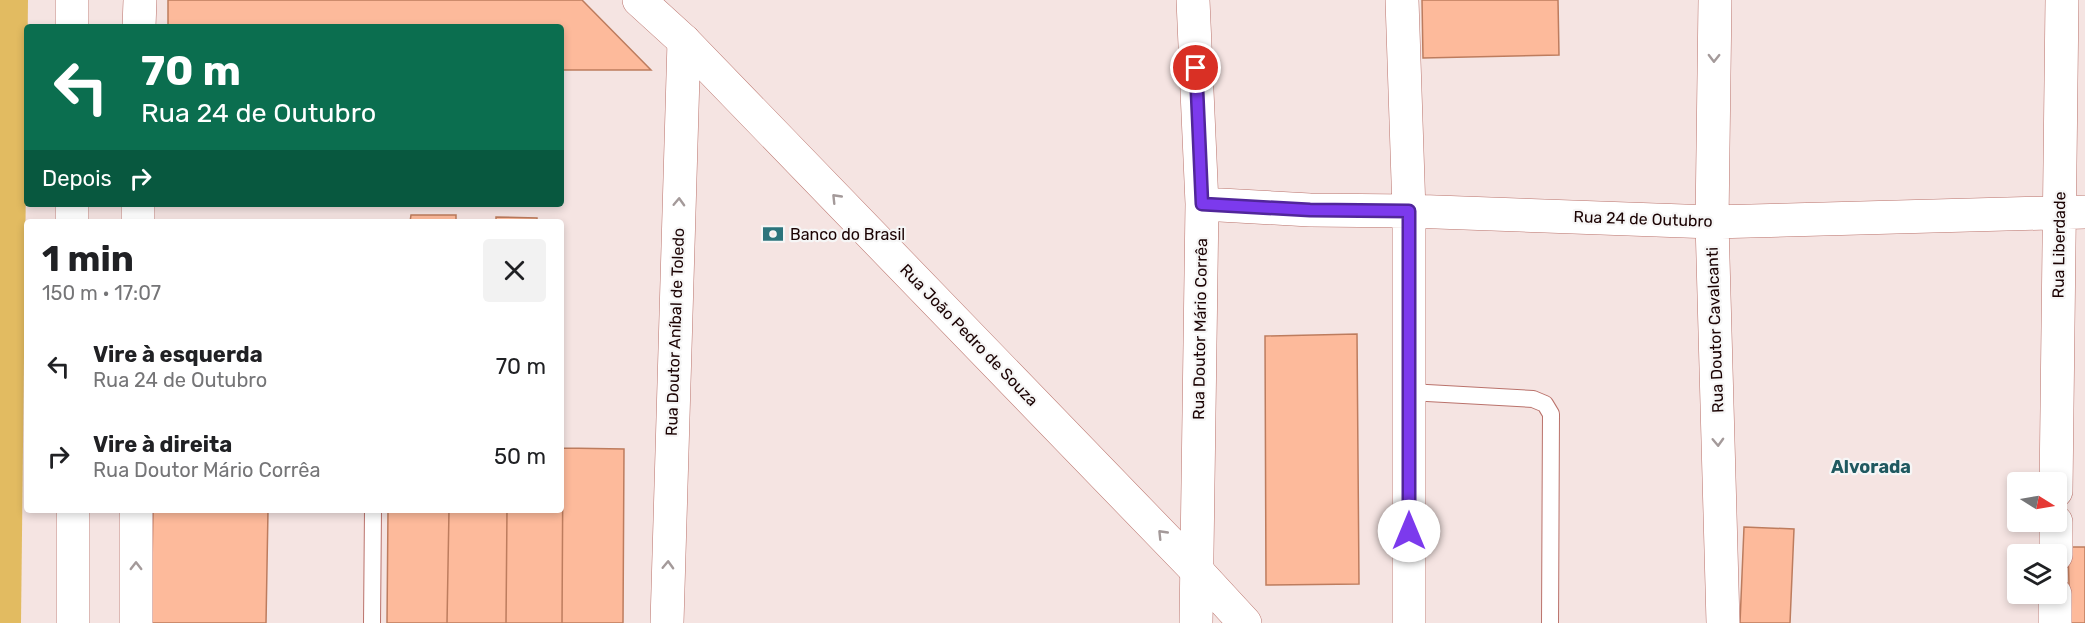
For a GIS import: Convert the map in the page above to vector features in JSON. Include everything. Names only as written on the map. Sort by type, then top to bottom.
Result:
[{"type":"street","points":[[72,0],[72,24]]},
{"type":"street","points":[[140,0],[140,24]]},
{"type":"street","name":"Rua João Pedro de Souza","points":[[639,0],[684,41],[1245,623]]},
{"type":"street","name":"Rua Doutor Mário Corrêa","points":[[1193,0],[1202,204],[1196,623]]},
{"type":"street","points":[[1402,0],[1409,211],[1409,623]]},
{"type":"street","name":"Rua Doutor Cavalcanti","points":[[1715,0],[1712,222],[1723,623]]},
{"type":"street","name":"Rua Liberdade","points":[[2057,472],[2072,212],[2062,0]]},
{"type":"street","name":"Rua Doutor Aníbal de Toledo","points":[[667,623],[684,41]]},
{"type":"street","name":"Rua 24 de Outubro","points":[[1202,204],[1310,210],[1409,211],[1712,222],[2072,212]]},
{"type":"street","points":[[73,513],[73,623]]},
{"type":"street","points":[[136,513],[136,623]]},
{"type":"street","points":[[2055,604],[2055,623]]},
{"type":"lane","points":[[1409,392],[1533,399],[1545,404],[1551,414],[1550,623]]},
{"type":"lane","points":[[372,623],[374,513]]},
{"type":"shaded area","points":[[0,0],[28,0],[28,24],[24,24],[26,207],[21,623],[0,623]]},
{"type":"building","points":[[168,0],[582,0],[651,70],[564,70],[564,24],[168,24]]},
{"type":"building","points":[[1422,0],[1558,0],[1559,55],[1423,58]]},
{"type":"building","points":[[411,215],[456,215],[456,219],[410,219]]},
{"type":"building","points":[[496,217],[537,218],[537,219],[496,219]]},
{"type":"building","points":[[1357,334],[1359,584],[1266,585],[1265,336]]},
{"type":"building","points":[[564,448],[624,449],[623,623],[562,623]]},
{"type":"building","points":[[153,513],[268,513],[266,623],[151,623]]},
{"type":"building","points":[[388,513],[449,513],[447,623],[387,623]]},
{"type":"building","points":[[449,513],[507,513],[506,623],[447,623]]},
{"type":"building","points":[[507,513],[563,513],[562,623],[506,623]]},
{"type":"building","points":[[1744,527],[1794,529],[1790,623],[1740,623]]},
{"type":"building","points":[[2068,547],[2085,547],[2085,623],[2070,623]]},
{"type":"place","name":"Banco do Brasil","points":[[773,234]]},
{"type":"district","name":"Alvorada","points":[[1871,467]]},
{"type":"route","points":[[1196,68],[1202,204],[1310,210],[1409,211],[1409,531]]}]
